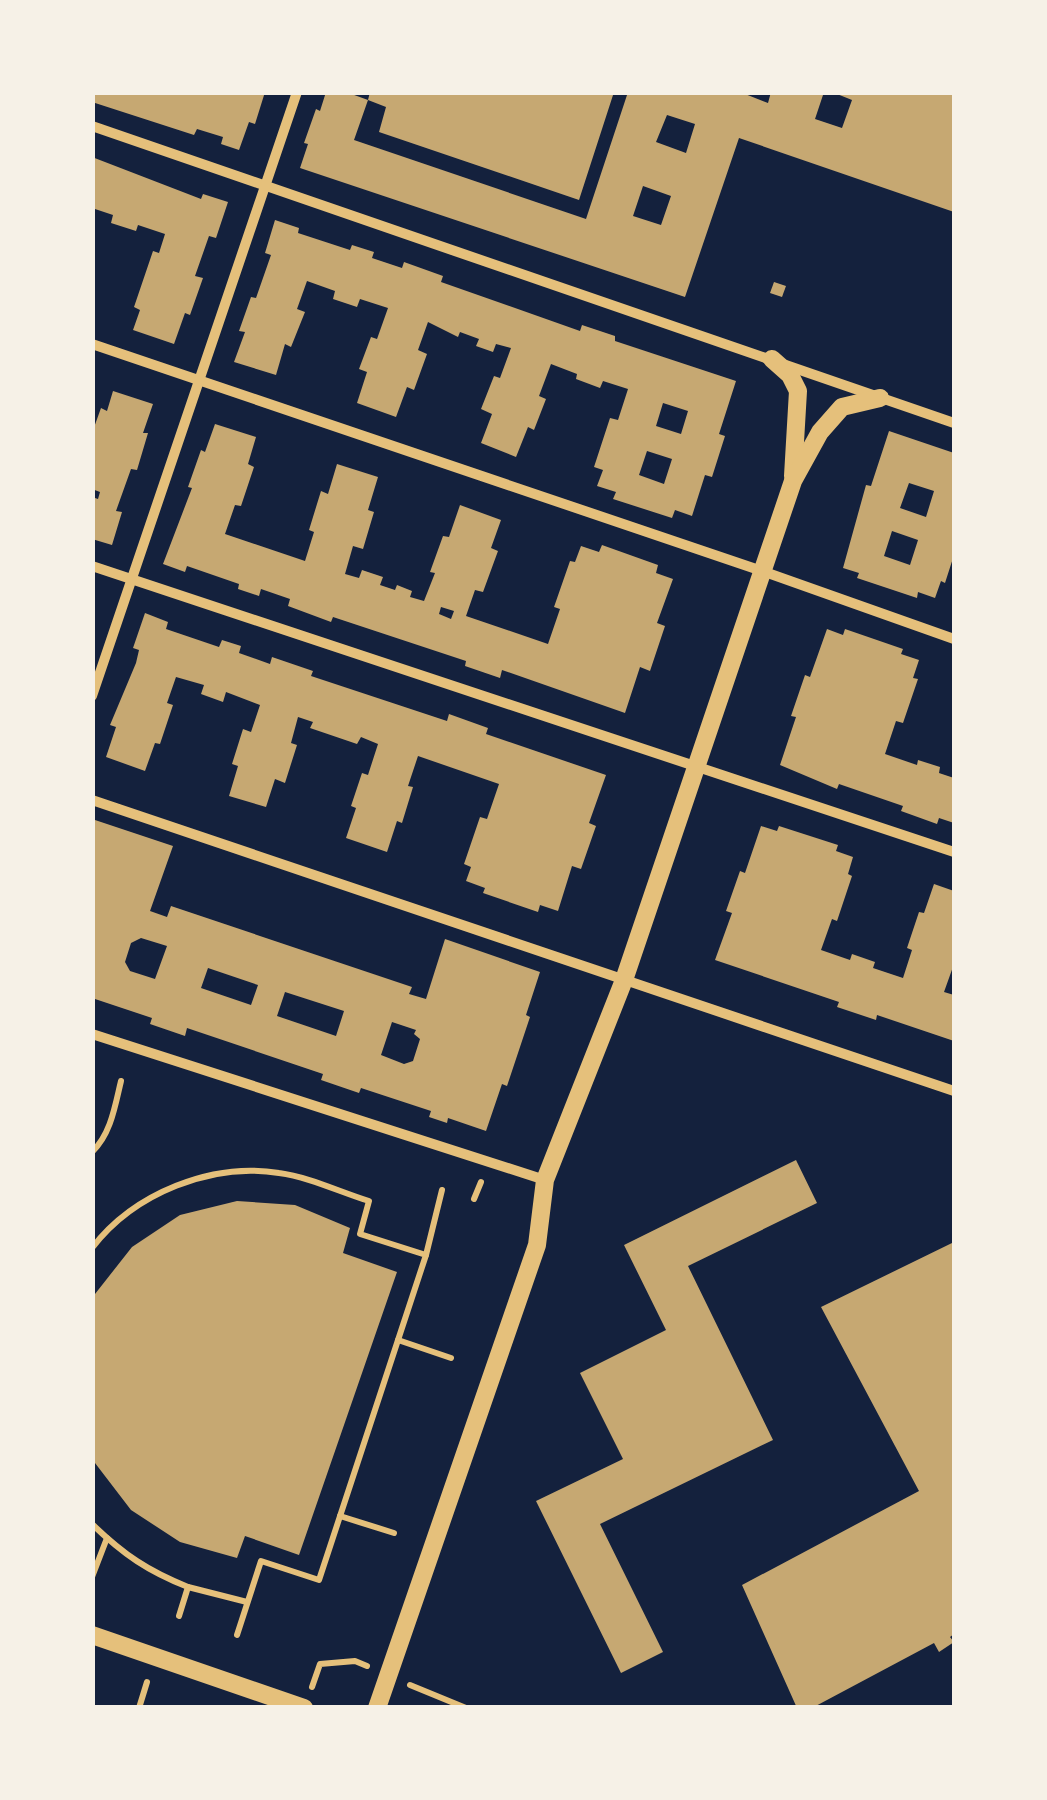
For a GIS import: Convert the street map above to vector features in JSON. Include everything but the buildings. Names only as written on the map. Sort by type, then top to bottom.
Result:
[{"type":"street","points":[[92,696],[296,92]]},
{"type":"street","points":[[92,126],[954,422]]},
{"type":"street","points":[[92,344],[762,570],[954,640]]},
{"type":"street","points":[[772,358],[790,375],[798,391],[793,481]]},
{"type":"street","points":[[377,1708],[537,1245],[544,1180],[624,980],[793,481],[820,432],[842,406],[880,398]]},
{"type":"street","points":[[92,566],[954,852]]},
{"type":"street","points":[[92,800],[954,1091]]},
{"type":"street","points":[[92,1034],[544,1180]]},
{"type":"street","points":[[92,1635],[304,1708]]},
{"type":"path","points":[[92,1152],[101,1144],[111,1121],[120,1082]]},
{"type":"path","points":[[92,1248],[105,1232],[147,1200],[216,1174],[254,1170],[284,1174],[369,1202],[360,1234],[426,1254]]},
{"type":"path","points":[[237,1635],[261,1561],[319,1580],[426,1254],[442,1190]]},
{"type":"path","points":[[398,1340],[452,1358]]},
{"type":"path","points":[[340,1516],[394,1534]]},
{"type":"path","points":[[92,1524],[150,1572],[188,1587],[247,1602]]},
{"type":"path","points":[[92,1577],[107,1538]]},
{"type":"path","points":[[180,1616],[188,1587]]},
{"type":"path","points":[[320,1664],[355,1661]]},
{"type":"path","points":[[413,1686],[466,1708]]}]
